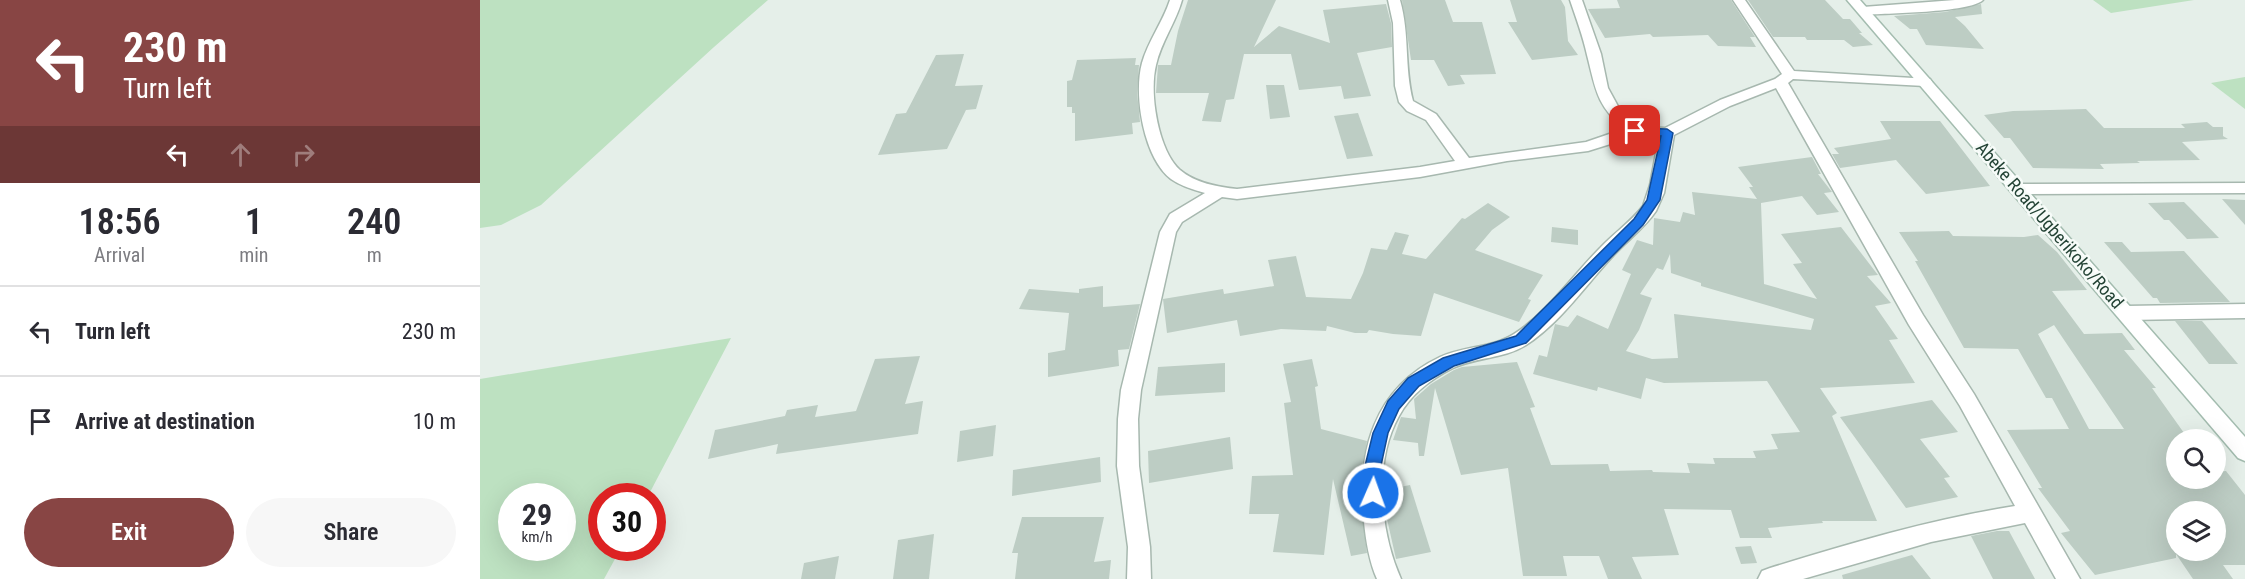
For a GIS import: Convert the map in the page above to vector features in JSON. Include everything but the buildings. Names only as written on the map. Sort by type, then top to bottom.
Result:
[{"type":"street","points":[[1176,0],[1173,13],[1156,44],[1147,71],[1151,130],[1161,154],[1175,175],[1219,192],[1237,194],[1420,172],[1588,146],[1635,131],[1667,133],[1725,103],[1785,79],[1925,82]]},
{"type":"street","points":[[1394,0],[1400,23],[1402,86],[1406,102],[1412,108],[1431,117],[1465,164]]},
{"type":"street","points":[[1576,0],[1594,54],[1601,88],[1614,112],[1635,131]]},
{"type":"street","points":[[1740,0],[1916,320],[1967,400],[2068,579]]},
{"type":"street","points":[[1858,5],[1943,6],[1977,0]]},
{"type":"street","name":"Abeke Road/Ugberikoko/Road","points":[[1858,5],[2245,452]]},
{"type":"street","points":[[1389,579],[1382,567],[1374,516],[1372,470],[1380,433],[1393,405],[1413,382],[1449,362],[1521,339],[1542,319],[1639,222],[1653,200],[1667,133]]},
{"type":"street","points":[[2017,189],[2245,188]]},
{"type":"street","points":[[1139,579],[1139,546],[1128,466],[1131,390],[1168,232],[1176,218],[1219,192]]},
{"type":"street","points":[[2127,314],[2245,311]]},
{"type":"street","points":[[1783,577],[1893,541],[1976,521],[2030,513]]},
{"type":"green space","points":[[480,0],[768,0],[541,205],[501,225],[480,228]]},
{"type":"green space","points":[[2093,0],[2194,0],[2111,13]]},
{"type":"green space","points":[[2245,77],[2245,109],[2211,83]]},
{"type":"green space","points":[[731,338],[655,483],[588,483],[588,561],[614,561],[604,579],[480,579],[480,379]]},
{"type":"route","points":[[1373,493],[1372,470],[1380,433],[1393,405],[1413,382],[1449,362],[1521,339],[1617,241],[1639,222],[1653,200],[1667,133],[1635,131]]}]
